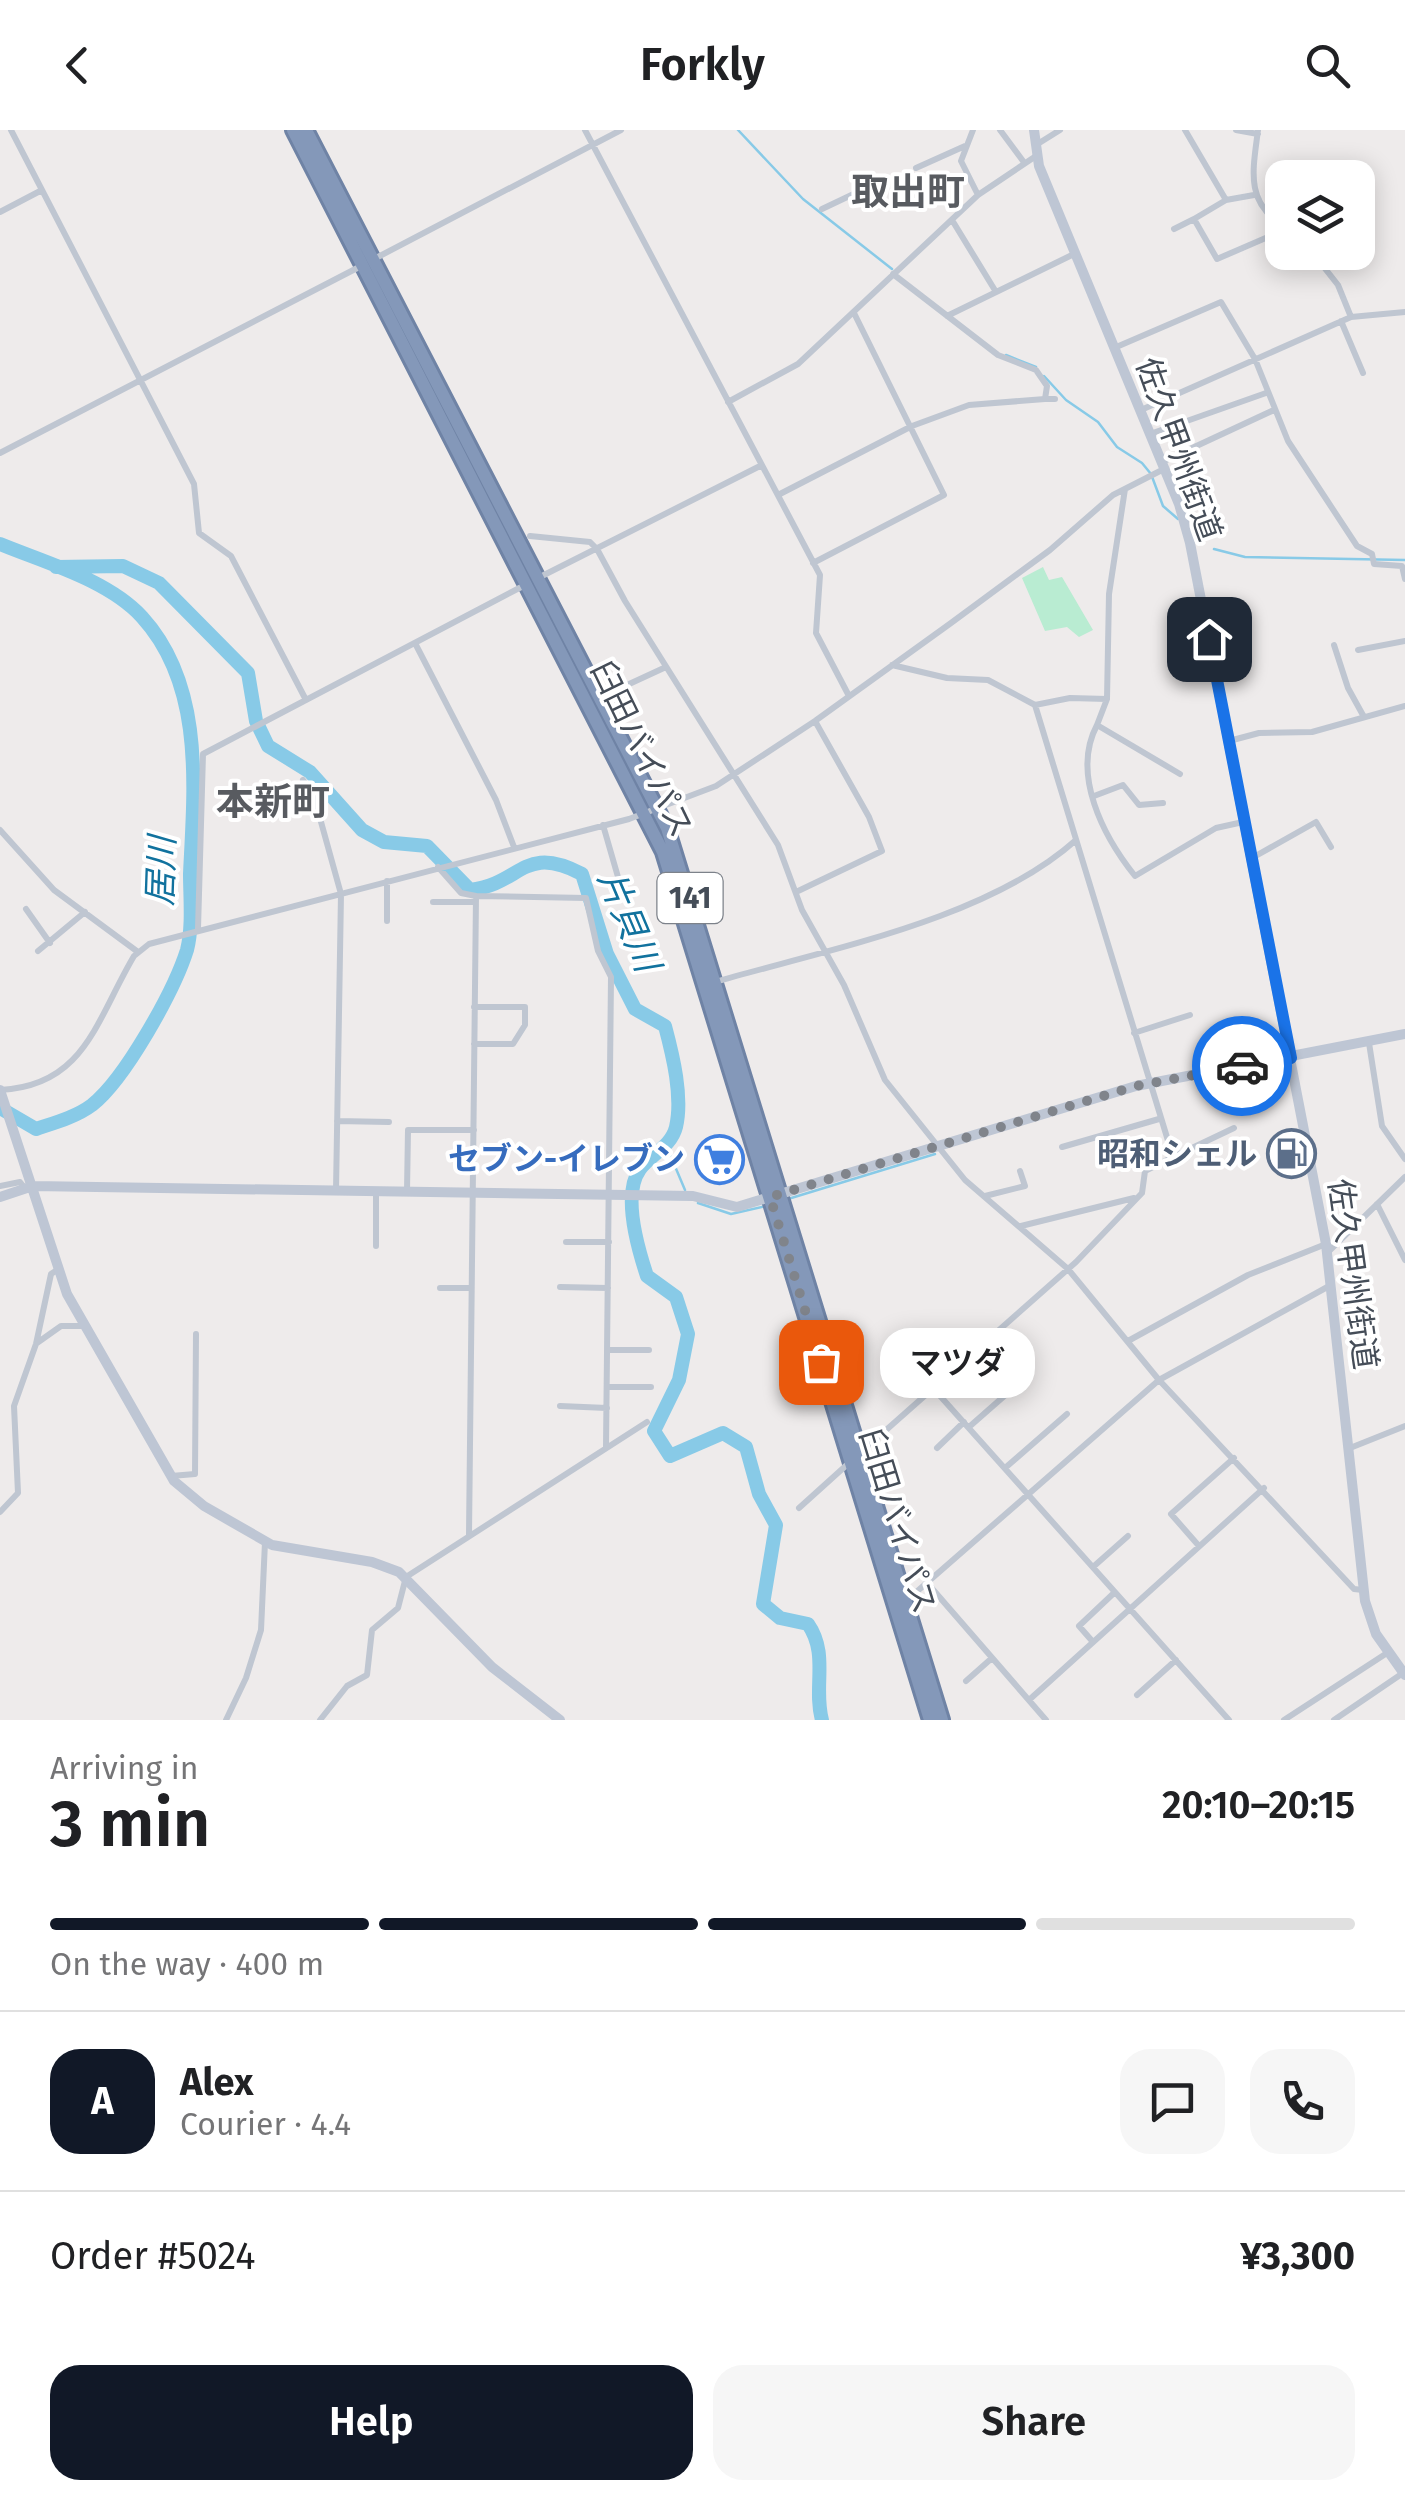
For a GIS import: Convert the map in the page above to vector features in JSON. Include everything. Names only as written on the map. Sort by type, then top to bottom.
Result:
[{"type":"highway","name":"臼田バイパス","points":[[293,130],[368,262],[675,849],[775,1196]]},
{"type":"highway","name":"臼田バイパス","points":[[306,130],[368,262]]},
{"type":"highway","name":"臼田バイパス","points":[[534,581],[600,698],[652,811],[856,1457],[930,1720]]},
{"type":"highway","name":"臼田バイパス","points":[[856,1457],[942,1720]]},
{"type":"street","points":[[11,130],[194,484],[199,532],[231,556],[306,700]]},
{"type":"street","points":[[585,130],[822,580],[816,633],[849,696]]},
{"type":"street","points":[[0,453],[622,130]]},
{"type":"street","points":[[973,130],[960,161],[978,195]]},
{"type":"street","points":[[1000,130],[1023,162]]},
{"type":"street","name":"佐久甲州街道","points":[[1034,130],[1036,151],[1141,410],[1190,543],[1333,1284],[1362,1590],[1387,1653],[1404,1674]]},
{"type":"street","points":[[728,402],[798,364],[978,195],[1060,130]]},
{"type":"street","points":[[1185,130],[1226,200]]},
{"type":"street","points":[[1236,130],[1258,132],[1254,195],[1265,213]]},
{"type":"street","points":[[916,168],[965,146]]},
{"type":"street","points":[[0,212],[42,190]]},
{"type":"street","points":[[822,209],[862,190]]},
{"type":"street","points":[[1174,229],[1226,200],[1254,195]]},
{"type":"street","points":[[952,219],[996,292]]},
{"type":"street","points":[[1194,219],[1216,260],[1265,236]]},
{"type":"street","points":[[949,315],[1076,254]]},
{"type":"street","points":[[1326,270],[1338,286],[1351,317]]},
{"type":"street","points":[[895,273],[998,355],[1036,370],[1047,386],[1045,399]]},
{"type":"street","points":[[1114,348],[1221,302],[1255,358],[1274,410],[1356,546],[1373,559],[1402,566],[1405,579]]},
{"type":"street","points":[[1141,410],[1351,317],[1405,312]]},
{"type":"street","points":[[813,563],[944,495],[854,313]]},
{"type":"street","points":[[1341,321],[1362,373]]},
{"type":"street","points":[[1150,434],[1266,393]]},
{"type":"street","points":[[778,495],[912,426],[968,405],[1055,399]]},
{"type":"street","points":[[560,1720],[492,1667],[406,1578],[384,1565],[304,1554],[264,1542],[204,1506],[170,1476],[84,1326],[58,1270],[0,1090],[38,1086],[68,1068],[138,952],[192,931],[603,826],[716,786],[815,722],[1125,489],[1274,410]]},
{"type":"street","points":[[192,931],[203,754],[760,466]]},
{"type":"street","points":[[1125,489],[1109,594],[1107,699],[1088,743],[1085,767],[1102,825],[1135,876],[1216,828],[1245,822]]},
{"type":"street","points":[[530,536],[590,542],[597,549],[778,845],[796,892],[886,1080],[938,1146],[984,1197],[1068,1269],[1159,1380],[1264,1488],[1354,1589],[1362,1590]]},
{"type":"street","points":[[1358,650],[1405,641]]},
{"type":"street","points":[[1334,645],[1348,688],[1364,717]]},
{"type":"street","points":[[416,646],[496,800],[514,848]]},
{"type":"street","points":[[892,665],[947,678],[988,680],[1034,705],[1070,698],[1107,699]]},
{"type":"street","points":[[600,698],[666,667]]},
{"type":"street","points":[[1034,705],[1172,1157]]},
{"type":"street","points":[[1229,740],[1259,733],[1312,732],[1405,706]]},
{"type":"street","points":[[796,892],[882,852],[869,817],[815,722]]},
{"type":"street","points":[[1097,726],[1180,774]]},
{"type":"street","points":[[304,780],[313,792],[341,894],[336,1190]]},
{"type":"street","points":[[1094,796],[1123,786],[1136,803],[1163,803]]},
{"type":"street","points":[[1252,858],[1316,822],[1331,847]]},
{"type":"street","points":[[603,826],[618,877]]},
{"type":"street","points":[[0,830],[42,878],[138,952]]},
{"type":"street","points":[[715,982],[1002,892],[1033,876],[1076,840]]},
{"type":"street","points":[[440,867],[461,893],[476,899]]},
{"type":"street","points":[[386,881],[386,921]]},
{"type":"street","points":[[432,902],[586,898],[598,951],[611,977],[606,1447]]},
{"type":"street","points":[[469,1535],[476,899]]},
{"type":"street","points":[[26,909],[50,943]]},
{"type":"street","points":[[38,951],[85,912]]},
{"type":"street","points":[[474,1007],[524,1007],[525,1025],[513,1044],[474,1044]]},
{"type":"street","points":[[1134,1033],[1190,1015]]},
{"type":"street","points":[[0,1197],[28,1186],[336,1190],[693,1196],[731,1207],[1150,1083],[1405,1034]]},
{"type":"street","points":[[1369,1043],[1382,1126],[1405,1160]]},
{"type":"street","points":[[1062,1147],[1159,1119]]},
{"type":"street","points":[[337,1121],[388,1122]]},
{"type":"street","points":[[799,1508],[1068,1269],[1142,1192],[1144,1171],[1234,1128]]},
{"type":"street","points":[[407,1191],[408,1130],[474,1130]]},
{"type":"street","points":[[984,1197],[1025,1186],[1020,1170]]},
{"type":"street","points":[[1128,1341],[1248,1275],[1327,1248],[1405,1176]]},
{"type":"street","points":[[0,1186],[20,1182],[28,1186]]},
{"type":"street","points":[[376,1191],[376,1246]]},
{"type":"street","points":[[1019,1227],[1134,1198]]},
{"type":"street","points":[[1377,1204],[1405,1260]]},
{"type":"street","points":[[566,1242],[609,1242]]},
{"type":"street","points":[[0,1512],[18,1493],[13,1411],[36,1344],[51,1274],[58,1270]]},
{"type":"street","points":[[906,1602],[929,1586],[1159,1380],[1333,1284]]},
{"type":"street","points":[[560,1287],[608,1288]]},
{"type":"street","points":[[440,1288],[471,1288]]},
{"type":"street","points":[[36,1344],[61,1326],[84,1326]]},
{"type":"street","points":[[170,1476],[194,1474],[196,1334]]},
{"type":"street","points":[[608,1350],[649,1350]]},
{"type":"street","points":[[937,1448],[1019,1383]]},
{"type":"street","points":[[607,1387],[650,1387]]},
{"type":"street","points":[[932,1388],[1230,1720]]},
{"type":"street","points":[[560,1406],[607,1408]]},
{"type":"street","points":[[1005,1468],[1067,1414]]},
{"type":"street","points":[[320,1720],[347,1686],[367,1675],[372,1630],[398,1608],[406,1578],[647,1422]]},
{"type":"street","points":[[1350,1448],[1405,1426]]},
{"type":"street","points":[[1200,1546],[1171,1514],[1234,1458]]},
{"type":"street","points":[[1028,1700],[1264,1488]]},
{"type":"street","points":[[1093,1567],[1128,1536]]},
{"type":"street","points":[[226,1720],[246,1678],[261,1630],[264,1542]]},
{"type":"street","points":[[929,1586],[1046,1720]]},
{"type":"street","points":[[1092,1642],[1079,1626],[1115,1592]]},
{"type":"street","points":[[1284,1720],[1387,1653]]},
{"type":"street","points":[[966,1681],[992,1658]]},
{"type":"street","points":[[1137,1695],[1176,1660]]},
{"type":"street","points":[[1334,1720],[1404,1674]]},
{"type":"green space","points":[[1043,567],[1049,580],[1062,577],[1093,630],[1079,637],[1067,627],[1045,631],[1022,578]]},
{"type":"waterway","points":[[738,130],[803,199],[892,269]]},
{"type":"waterway","points":[[1006,355],[1036,367]]},
{"type":"waterway","points":[[1044,376],[1066,400],[1098,422],[1117,447],[1142,463],[1151,474],[1163,506],[1178,519]]},
{"type":"waterway","name":"居川","points":[[0,544],[94,583],[142,617],[177,674],[186,706],[193,774],[189,941],[181,967],[147,1033],[105,1093],[79,1113],[36,1129],[0,1108]]},
{"type":"waterway","points":[[1214,549],[1245,557],[1405,560]]},
{"type":"waterway","name":"片貝川","points":[[56,567],[123,566],[159,583],[248,673],[256,721],[268,746],[310,772],[362,830],[384,842],[427,846],[470,890],[501,881],[534,864],[562,866],[582,874],[607,954],[635,1009],[665,1026],[676,1076],[676,1127],[665,1145],[640,1169],[632,1192],[633,1222],[647,1276],[676,1297],[688,1334],[679,1380],[654,1431],[670,1456],[723,1433],[746,1447],[759,1494],[776,1525],[763,1604],[780,1618],[808,1624],[814,1635],[822,1720]]},
{"type":"waterway","points":[[666,1145],[685,1190]]},
{"type":"waterway","points":[[788,1199],[935,1154]]},
{"type":"waterway","points":[[698,1203],[731,1214],[766,1206]]},
{"type":"way so far","points":[[821,1362],[770,1197],[1136,1086],[1242,1066]]},
{"type":"place","name":"昭和シェル","points":[[1292,1154]]},
{"type":"place","name":"セブン-イレブン","points":[[720,1159]]},
{"type":"place","name":"マツダ","points":[[821,1362]]},
{"type":"district","name":"取出町","points":[[908,192]]},
{"type":"district","name":"本新町","points":[[273,802]]},
{"type":"route","points":[[1209,639],[1291,1058],[1242,1066]]}]
